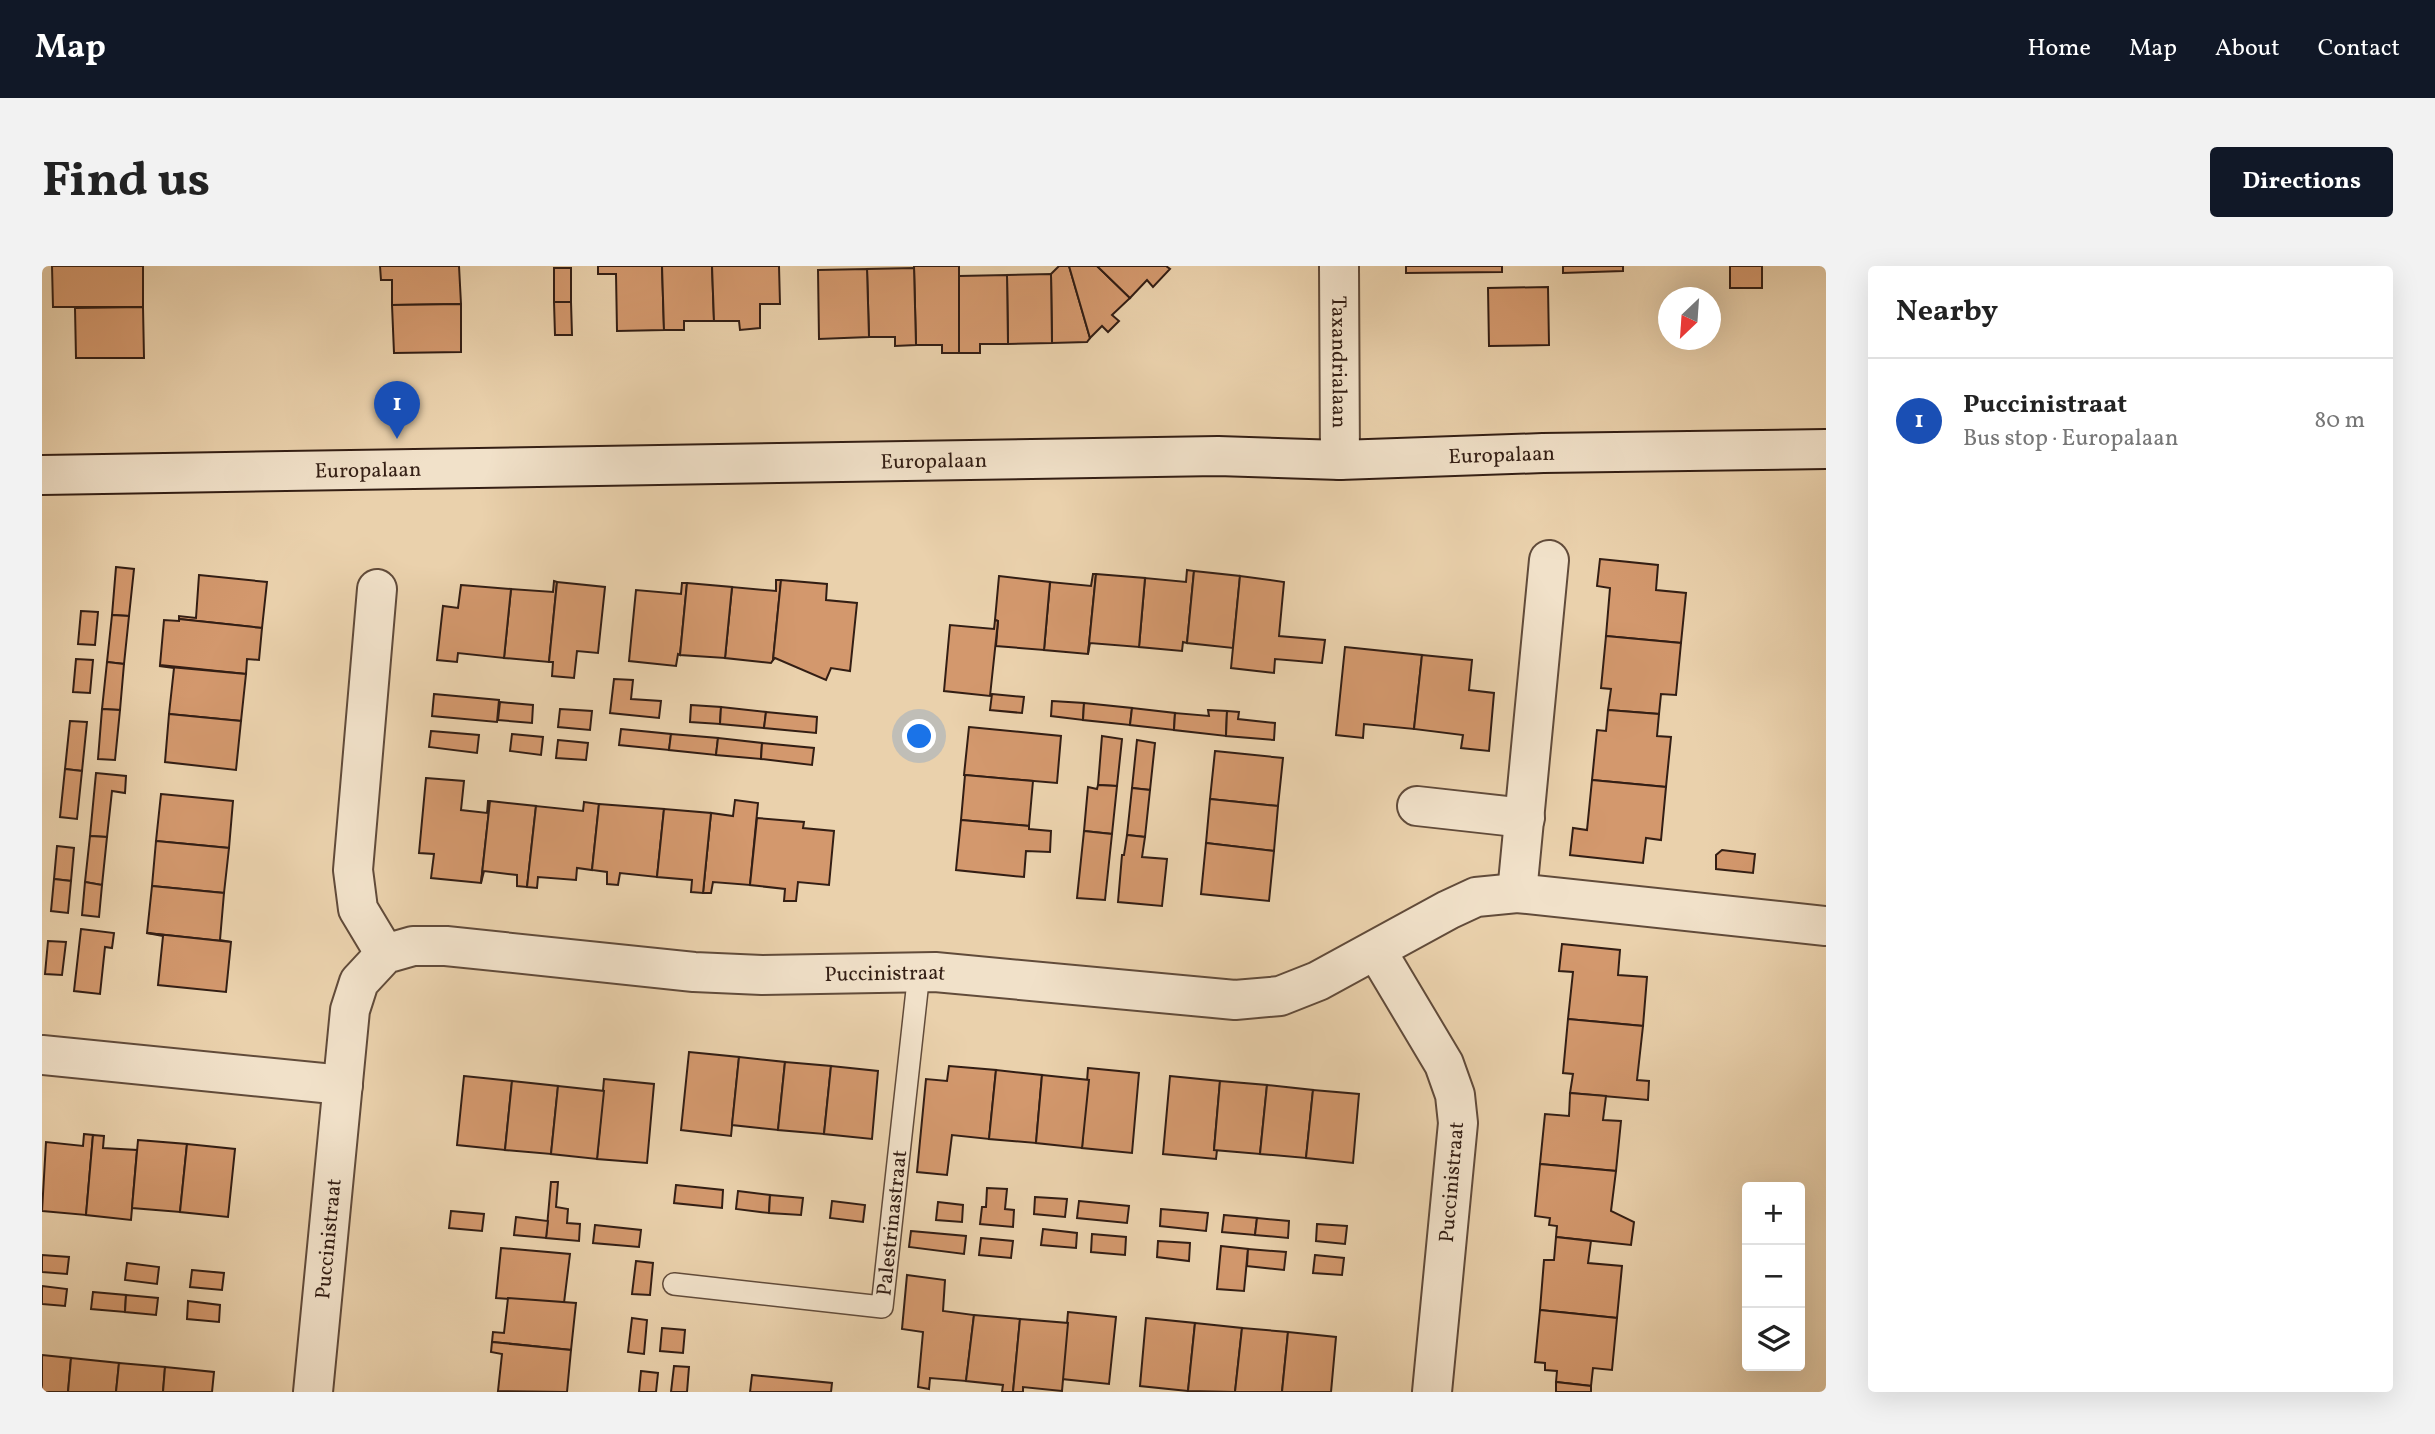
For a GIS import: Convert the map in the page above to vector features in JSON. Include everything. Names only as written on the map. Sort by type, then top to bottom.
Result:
[{"type":"street","name":"Taxandrialaan","points":[[1339,266],[1340,460]]},
{"type":"street","name":"Europalaan","points":[[42,475],[1218,456],[1340,460],[1543,453],[1826,449]]},
{"type":"street","points":[[1517,893],[1549,561]]},
{"type":"street","points":[[377,589],[353,870],[358,909],[385,954]]},
{"type":"street","points":[[1417,806],[1525,817]]},
{"type":"street","name":"Puccinistraat","points":[[313,1392],[350,1010],[359,982],[385,954],[413,946],[446,946],[694,972],[762,975],[948,973],[1235,1000],[1280,996],[1318,981],[1476,897],[1517,893],[1826,926]]},
{"type":"street","name":"Puccinistraat","points":[[1376,950],[1444,1064],[1455,1095],[1458,1123],[1432,1392]]},
{"type":"street","points":[[42,1055],[343,1085]]},
{"type":"lane","name":"Palestrinastraat","points":[[674,1284],[882,1307],[919,972]]},
{"type":"building","points":[[52,266],[143,266],[143,307],[53,307]]},
{"type":"building","points":[[380,266],[459,266],[461,304],[392,305],[392,280],[381,280]]},
{"type":"building","points":[[598,266],[662,266],[664,330],[617,331],[616,274],[598,274]]},
{"type":"building","points":[[662,266],[712,266],[714,321],[684,321],[684,330],[664,330]]},
{"type":"building","points":[[712,266],[779,266],[780,304],[760,304],[760,328],[740,330],[739,321],[714,321]]},
{"type":"building","points":[[914,266],[959,266],[959,353],[942,353],[942,345],[916,345]]},
{"type":"building","points":[[1059,266],[1069,266],[1090,338],[1087,342],[1052,343],[1051,274]]},
{"type":"building","points":[[1069,266],[1097,266],[1130,298],[1112,315],[1119,321],[1108,332],[1102,326],[1090,338]]},
{"type":"building","points":[[1097,266],[1166,266],[1170,269],[1153,287],[1147,280],[1130,298]]},
{"type":"building","points":[[1406,266],[1502,266],[1502,272],[1406,273]]},
{"type":"building","points":[[1563,266],[1623,266],[1623,271],[1563,273]]},
{"type":"building","points":[[1730,266],[1762,266],[1762,288],[1730,288]]},
{"type":"building","points":[[554,268],[571,268],[571,302],[554,302]]},
{"type":"building","points":[[914,268],[916,345],[895,346],[895,337],[869,337],[867,269]]},
{"type":"building","points":[[867,269],[869,337],[819,339],[818,270]]},
{"type":"building","points":[[1051,274],[1052,343],[1008,344],[1007,275]]},
{"type":"building","points":[[1007,275],[1008,344],[980,344],[980,353],[959,353],[959,276]]},
{"type":"building","points":[[1548,287],[1549,345],[1489,346],[1488,288]]},
{"type":"building","points":[[554,302],[571,302],[572,335],[555,335]]},
{"type":"building","points":[[461,304],[461,352],[394,353],[392,305]]},
{"type":"building","points":[[143,307],[144,358],[76,358],[75,308]]},
{"type":"building","points":[[1600,559],[1658,565],[1656,590],[1686,593],[1681,643],[1606,636],[1610,588],[1597,586]]},
{"type":"building","points":[[116,567],[134,569],[129,616],[112,615]]},
{"type":"building","points":[[1187,570],[1194,571],[1187,643],[1183,642],[1182,651],[1139,647],[1145,578],[1186,582]]},
{"type":"building","points":[[1194,571],[1240,576],[1233,648],[1187,643]]},
{"type":"building","points":[[1093,574],[1096,574],[1088,654],[1044,650],[1050,582],[1091,586]]},
{"type":"building","points":[[1096,574],[1145,578],[1139,647],[1090,643],[1088,654]]},
{"type":"building","points":[[199,575],[267,582],[262,628],[179,619],[179,616],[196,618]]},
{"type":"building","points":[[999,576],[1050,582],[1044,650],[996,646],[998,621],[995,620]]},
{"type":"building","points":[[1240,576],[1284,582],[1279,636],[1325,640],[1322,663],[1275,659],[1274,673],[1231,668]]},
{"type":"building","points":[[776,580],[781,580],[773,660],[771,663],[725,658],[732,587],[776,591]]},
{"type":"building","points":[[781,580],[827,584],[826,600],[857,603],[850,671],[831,668],[826,680],[775,658],[773,660]]},
{"type":"building","points":[[554,581],[557,582],[549,662],[504,658],[511,589],[553,592]]},
{"type":"building","points":[[557,582],[605,587],[598,653],[577,651],[574,678],[552,676],[553,662],[549,662]]},
{"type":"building","points":[[682,583],[687,583],[680,655],[678,654],[676,666],[629,661],[636,590],[681,594]]},
{"type":"building","points":[[687,583],[732,587],[725,658],[680,655]]},
{"type":"building","points":[[461,585],[511,589],[504,658],[458,653],[457,662],[437,660],[443,606],[458,608]]},
{"type":"building","points":[[81,611],[98,612],[95,645],[78,644]]},
{"type":"building","points":[[112,615],[129,616],[124,664],[107,662]]},
{"type":"building","points":[[179,619],[262,628],[259,660],[247,659],[246,674],[160,665],[164,620]]},
{"type":"building","points":[[995,620],[998,621],[990,696],[944,691],[950,625],[994,629]]},
{"type":"building","points":[[1606,636],[1681,643],[1676,695],[1661,694],[1659,714],[1608,710],[1611,689],[1601,688]]},
{"type":"building","points":[[1345,647],[1422,655],[1414,729],[1364,724],[1363,738],[1336,735]]},
{"type":"building","points":[[1422,655],[1472,660],[1469,690],[1494,693],[1489,751],[1461,748],[1463,735],[1414,729]]},
{"type":"building","points":[[76,659],[93,660],[90,693],[73,692]]},
{"type":"building","points":[[107,662],[124,664],[120,710],[102,709]]},
{"type":"building","points":[[159,666],[246,674],[241,721],[169,714],[174,668]]},
{"type":"building","points":[[614,679],[633,680],[631,699],[661,701],[659,718],[610,713]]},
{"type":"building","points":[[434,694],[499,700],[497,722],[432,716]]},
{"type":"building","points":[[992,694],[1024,697],[1022,713],[990,710]]},
{"type":"building","points":[[1052,701],[1084,703],[1083,720],[1051,716]]},
{"type":"building","points":[[500,702],[533,705],[532,723],[498,720]]},
{"type":"building","points":[[1084,703],[1132,708],[1130,725],[1083,720]]},
{"type":"building","points":[[691,705],[721,707],[720,724],[690,722]]},
{"type":"building","points":[[721,707],[766,712],[764,728],[720,724]]},
{"type":"building","points":[[1132,708],[1175,713],[1174,730],[1130,725]]},
{"type":"building","points":[[102,709],[120,710],[115,760],[98,759]]},
{"type":"building","points":[[560,709],[592,711],[590,730],[558,727]]},
{"type":"building","points":[[1208,710],[1227,711],[1226,736],[1174,730],[1175,713],[1209,716]]},
{"type":"building","points":[[1608,710],[1659,714],[1657,736],[1671,737],[1666,787],[1592,780],[1597,730],[1606,731]]},
{"type":"building","points":[[1227,711],[1239,712],[1238,719],[1275,723],[1274,740],[1226,736]]},
{"type":"building","points":[[766,712],[817,717],[816,733],[764,728]]},
{"type":"building","points":[[169,714],[241,721],[236,770],[165,762]]},
{"type":"building","points":[[70,721],[87,722],[82,771],[65,769]]},
{"type":"building","points":[[969,727],[1061,736],[1057,783],[964,775]]},
{"type":"building","points":[[621,729],[671,734],[669,750],[619,745]]},
{"type":"building","points":[[431,731],[479,735],[477,753],[429,747]]},
{"type":"building","points":[[512,734],[543,737],[541,755],[510,751]]},
{"type":"building","points":[[671,734],[718,738],[716,755],[669,750]]},
{"type":"building","points":[[1102,736],[1122,739],[1117,786],[1098,785]]},
{"type":"building","points":[[718,738],[762,743],[761,759],[716,755]]},
{"type":"building","points":[[558,740],[588,743],[586,760],[556,758]]},
{"type":"building","points":[[1137,740],[1155,743],[1150,790],[1132,788]]},
{"type":"building","points":[[762,743],[814,748],[812,765],[761,759]]},
{"type":"building","points":[[1215,751],[1283,758],[1278,806],[1210,799]]},
{"type":"building","points":[[65,769],[82,771],[77,819],[60,817]]},
{"type":"building","points":[[96,773],[126,776],[125,793],[112,791],[107,837],[90,836]]},
{"type":"building","points":[[965,775],[1033,781],[1029,826],[961,820]]},
{"type":"building","points":[[426,778],[464,781],[461,810],[487,813],[490,801],[481,883],[431,878],[434,854],[419,853]]},
{"type":"building","points":[[1592,780],[1666,787],[1661,840],[1646,838],[1643,863],[1570,855],[1573,828],[1587,830]]},
{"type":"building","points":[[1098,785],[1117,786],[1112,834],[1084,831],[1088,787],[1097,789]]},
{"type":"building","points":[[1132,788],[1150,790],[1145,837],[1127,835]]},
{"type":"building","points":[[161,794],[233,801],[229,848],[156,841]]},
{"type":"building","points":[[1210,799],[1278,806],[1274,851],[1206,843]]},
{"type":"building","points":[[735,800],[758,803],[750,885],[713,882],[711,893],[703,893],[711,813],[733,816]]},
{"type":"building","points":[[490,801],[536,806],[527,887],[517,886],[517,875],[484,871],[481,883]]},
{"type":"building","points":[[584,802],[599,804],[592,870],[577,868],[576,880],[538,877],[537,888],[527,887],[536,806],[583,811]]},
{"type":"building","points":[[599,804],[664,809],[657,877],[620,873],[618,885],[607,884],[607,872],[592,870]]},
{"type":"building","points":[[664,809],[711,813],[703,893],[691,892],[692,880],[657,877]]},
{"type":"building","points":[[757,818],[804,822],[803,828],[834,831],[829,885],[798,882],[796,901],[784,901],[785,889],[750,885]]},
{"type":"building","points":[[961,820],[1029,826],[1029,829],[1051,831],[1050,852],[1026,851],[1024,877],[956,870]]},
{"type":"building","points":[[1084,831],[1112,834],[1105,900],[1077,898]]},
{"type":"building","points":[[1127,835],[1145,837],[1142,857],[1167,859],[1162,906],[1118,902],[1122,855]]},
{"type":"building","points":[[90,836],[107,837],[102,885],[85,882]]},
{"type":"building","points":[[156,841],[229,848],[224,893],[152,886]]},
{"type":"building","points":[[1206,843],[1274,851],[1269,901],[1201,894]]},
{"type":"building","points":[[57,846],[74,848],[71,881],[54,879]]},
{"type":"building","points":[[1722,850],[1755,854],[1753,873],[1716,869],[1716,855]]},
{"type":"building","points":[[54,879],[71,881],[68,913],[51,911]]},
{"type":"building","points":[[85,882],[102,885],[99,917],[82,915]]},
{"type":"building","points":[[152,886],[224,893],[220,940],[231,942],[147,933]]},
{"type":"building","points":[[81,929],[114,933],[112,948],[105,947],[100,994],[74,991]]},
{"type":"building","points":[[147,933],[231,942],[226,992],[158,985],[163,936]]},
{"type":"building","points":[[48,941],[66,942],[62,975],[45,974]]},
{"type":"building","points":[[1562,944],[1620,950],[1618,975],[1647,977],[1643,1026],[1568,1019],[1573,972],[1559,971]]},
{"type":"building","points":[[1568,1019],[1643,1026],[1637,1080],[1649,1081],[1648,1100],[1570,1093],[1573,1074],[1563,1073]]},
{"type":"building","points":[[689,1052],[739,1057],[731,1136],[681,1130]]},
{"type":"building","points":[[739,1057],[785,1062],[778,1130],[732,1125]]},
{"type":"building","points":[[785,1062],[831,1066],[824,1134],[778,1130]]},
{"type":"building","points":[[831,1066],[878,1071],[872,1139],[824,1134]]},
{"type":"building","points":[[949,1066],[996,1070],[989,1139],[952,1135],[947,1175],[917,1172],[926,1079],[947,1081]]},
{"type":"building","points":[[1088,1068],[1139,1073],[1132,1153],[1082,1148]]},
{"type":"building","points":[[996,1070],[1042,1075],[1036,1143],[989,1139]]},
{"type":"building","points":[[1042,1075],[1089,1080],[1082,1148],[1036,1143]]},
{"type":"building","points":[[464,1076],[512,1081],[505,1150],[457,1145]]},
{"type":"building","points":[[1170,1076],[1220,1081],[1214,1150],[1217,1150],[1216,1159],[1163,1154]]},
{"type":"building","points":[[604,1079],[654,1084],[647,1163],[597,1159]]},
{"type":"building","points":[[512,1081],[558,1086],[551,1154],[505,1150]]},
{"type":"building","points":[[1220,1081],[1267,1085],[1260,1154],[1214,1150]]},
{"type":"building","points":[[1267,1085],[1313,1090],[1306,1158],[1260,1154]]},
{"type":"building","points":[[558,1086],[604,1091],[597,1159],[551,1154]]},
{"type":"building","points":[[1313,1090],[1359,1094],[1353,1163],[1306,1158]]},
{"type":"building","points":[[1570,1093],[1606,1096],[1603,1120],[1621,1121],[1616,1171],[1540,1164],[1545,1114],[1569,1116]]},
{"type":"building","points":[[84,1134],[93,1135],[86,1215],[42,1211],[46,1142],[83,1146]]},
{"type":"building","points":[[93,1135],[104,1136],[103,1148],[137,1150],[131,1220],[86,1215]]},
{"type":"building","points":[[138,1140],[187,1144],[180,1212],[132,1208]]},
{"type":"building","points":[[187,1144],[235,1149],[228,1217],[180,1212]]},
{"type":"building","points":[[1540,1164],[1616,1171],[1611,1211],[1634,1222],[1631,1245],[1556,1237],[1557,1226],[1549,1225],[1550,1218],[1535,1216]]},
{"type":"building","points":[[551,1182],[558,1182],[556,1207],[568,1209],[567,1223],[580,1224],[579,1241],[546,1238]]},
{"type":"building","points":[[676,1185],[723,1190],[722,1208],[674,1203]]},
{"type":"building","points":[[987,1188],[1007,1189],[1005,1209],[1014,1210],[1013,1227],[980,1224],[982,1207],[986,1207]]},
{"type":"building","points":[[738,1191],[770,1195],[769,1213],[736,1209]]},
{"type":"building","points":[[770,1195],[803,1198],[801,1215],[769,1213]]},
{"type":"building","points":[[1035,1197],[1067,1199],[1065,1217],[1034,1214]]},
{"type":"building","points":[[832,1201],[865,1205],[863,1222],[830,1218]]},
{"type":"building","points":[[1079,1201],[1129,1206],[1127,1223],[1077,1218]]},
{"type":"building","points":[[938,1202],[963,1205],[962,1222],[936,1220]]},
{"type":"building","points":[[1161,1209],[1208,1213],[1206,1231],[1160,1226]]},
{"type":"building","points":[[451,1211],[484,1214],[482,1231],[449,1228]]},
{"type":"building","points":[[1224,1215],[1257,1218],[1255,1235],[1222,1232]]},
{"type":"building","points":[[516,1217],[548,1221],[546,1238],[514,1235]]},
{"type":"building","points":[[1257,1218],[1289,1221],[1288,1238],[1255,1235]]},
{"type":"building","points":[[1317,1224],[1347,1226],[1345,1244],[1316,1241]]},
{"type":"building","points":[[595,1225],[641,1230],[639,1247],[593,1243]]},
{"type":"building","points":[[1043,1229],[1077,1233],[1076,1248],[1041,1245]]},
{"type":"building","points":[[911,1231],[966,1236],[964,1254],[909,1247]]},
{"type":"building","points":[[1092,1234],[1126,1237],[1125,1255],[1091,1252]]},
{"type":"building","points":[[1556,1237],[1591,1241],[1588,1263],[1622,1266],[1617,1318],[1540,1310],[1544,1260],[1554,1260]]},
{"type":"building","points":[[981,1238],[1013,1241],[1011,1258],[979,1255]]},
{"type":"building","points":[[1158,1241],[1190,1243],[1189,1261],[1157,1257]]},
{"type":"building","points":[[1221,1246],[1248,1249],[1244,1291],[1217,1289]]},
{"type":"building","points":[[501,1248],[570,1254],[564,1303],[496,1298]]},
{"type":"building","points":[[1248,1249],[1286,1252],[1284,1270],[1247,1266]]},
{"type":"building","points":[[42,1255],[69,1257],[67,1274],[42,1272]]},
{"type":"building","points":[[1315,1255],[1344,1258],[1342,1275],[1313,1273]]},
{"type":"building","points":[[636,1261],[653,1263],[650,1295],[632,1294]]},
{"type":"building","points":[[127,1263],[159,1267],[157,1284],[125,1280]]},
{"type":"building","points":[[192,1270],[224,1273],[222,1290],[190,1287]]},
{"type":"building","points":[[907,1275],[945,1280],[943,1311],[974,1315],[966,1381],[930,1378],[929,1389],[918,1387],[923,1332],[902,1329]]},
{"type":"building","points":[[42,1286],[67,1289],[65,1306],[42,1304]]},
{"type":"building","points":[[93,1292],[126,1295],[125,1312],[91,1309]]},
{"type":"building","points":[[126,1295],[158,1298],[156,1315],[125,1312]]},
{"type":"building","points":[[508,1298],[576,1303],[571,1350],[492,1342],[493,1332],[504,1333]]},
{"type":"building","points":[[188,1301],[220,1305],[219,1322],[187,1319]]},
{"type":"building","points":[[1540,1310],[1617,1318],[1612,1370],[1593,1368],[1591,1386],[1556,1382],[1557,1371],[1545,1370],[1545,1363],[1535,1362]]},
{"type":"building","points":[[1068,1312],[1116,1317],[1109,1384],[1062,1379]]},
{"type":"building","points":[[974,1315],[1020,1319],[1013,1392],[1002,1392],[1003,1385],[966,1381]]},
{"type":"building","points":[[632,1318],[647,1320],[644,1354],[628,1352]]},
{"type":"building","points":[[1146,1318],[1195,1323],[1188,1391],[1140,1386]]},
{"type":"building","points":[[1020,1319],[1068,1323],[1062,1391],[1023,1387],[1023,1392],[1013,1392]]},
{"type":"building","points":[[1195,1323],[1242,1328],[1235,1392],[1188,1391]]},
{"type":"building","points":[[662,1328],[685,1330],[683,1353],[660,1351]]},
{"type":"building","points":[[1242,1328],[1288,1332],[1282,1392],[1235,1392]]},
{"type":"building","points":[[1288,1332],[1336,1337],[1331,1392],[1282,1392]]},
{"type":"building","points":[[492,1342],[571,1350],[567,1392],[498,1391],[502,1354],[491,1352]]},
{"type":"building","points":[[42,1355],[71,1358],[68,1392],[42,1392]]},
{"type":"building","points":[[71,1358],[119,1363],[116,1392],[68,1392]]},
{"type":"building","points":[[119,1363],[165,1367],[163,1392],[116,1392]]},
{"type":"building","points":[[674,1366],[689,1367],[687,1392],[671,1392]]},
{"type":"building","points":[[165,1367],[214,1372],[212,1392],[163,1392]]},
{"type":"building","points":[[641,1371],[658,1373],[656,1392],[639,1392]]},
{"type":"building","points":[[752,1375],[832,1383],[831,1392],[750,1392]]},
{"type":"building","points":[[1556,1382],[1591,1386],[1591,1392],[1556,1392]]},
{"type":"place","name":"Puccinistraat","points":[[397,439]]}]
